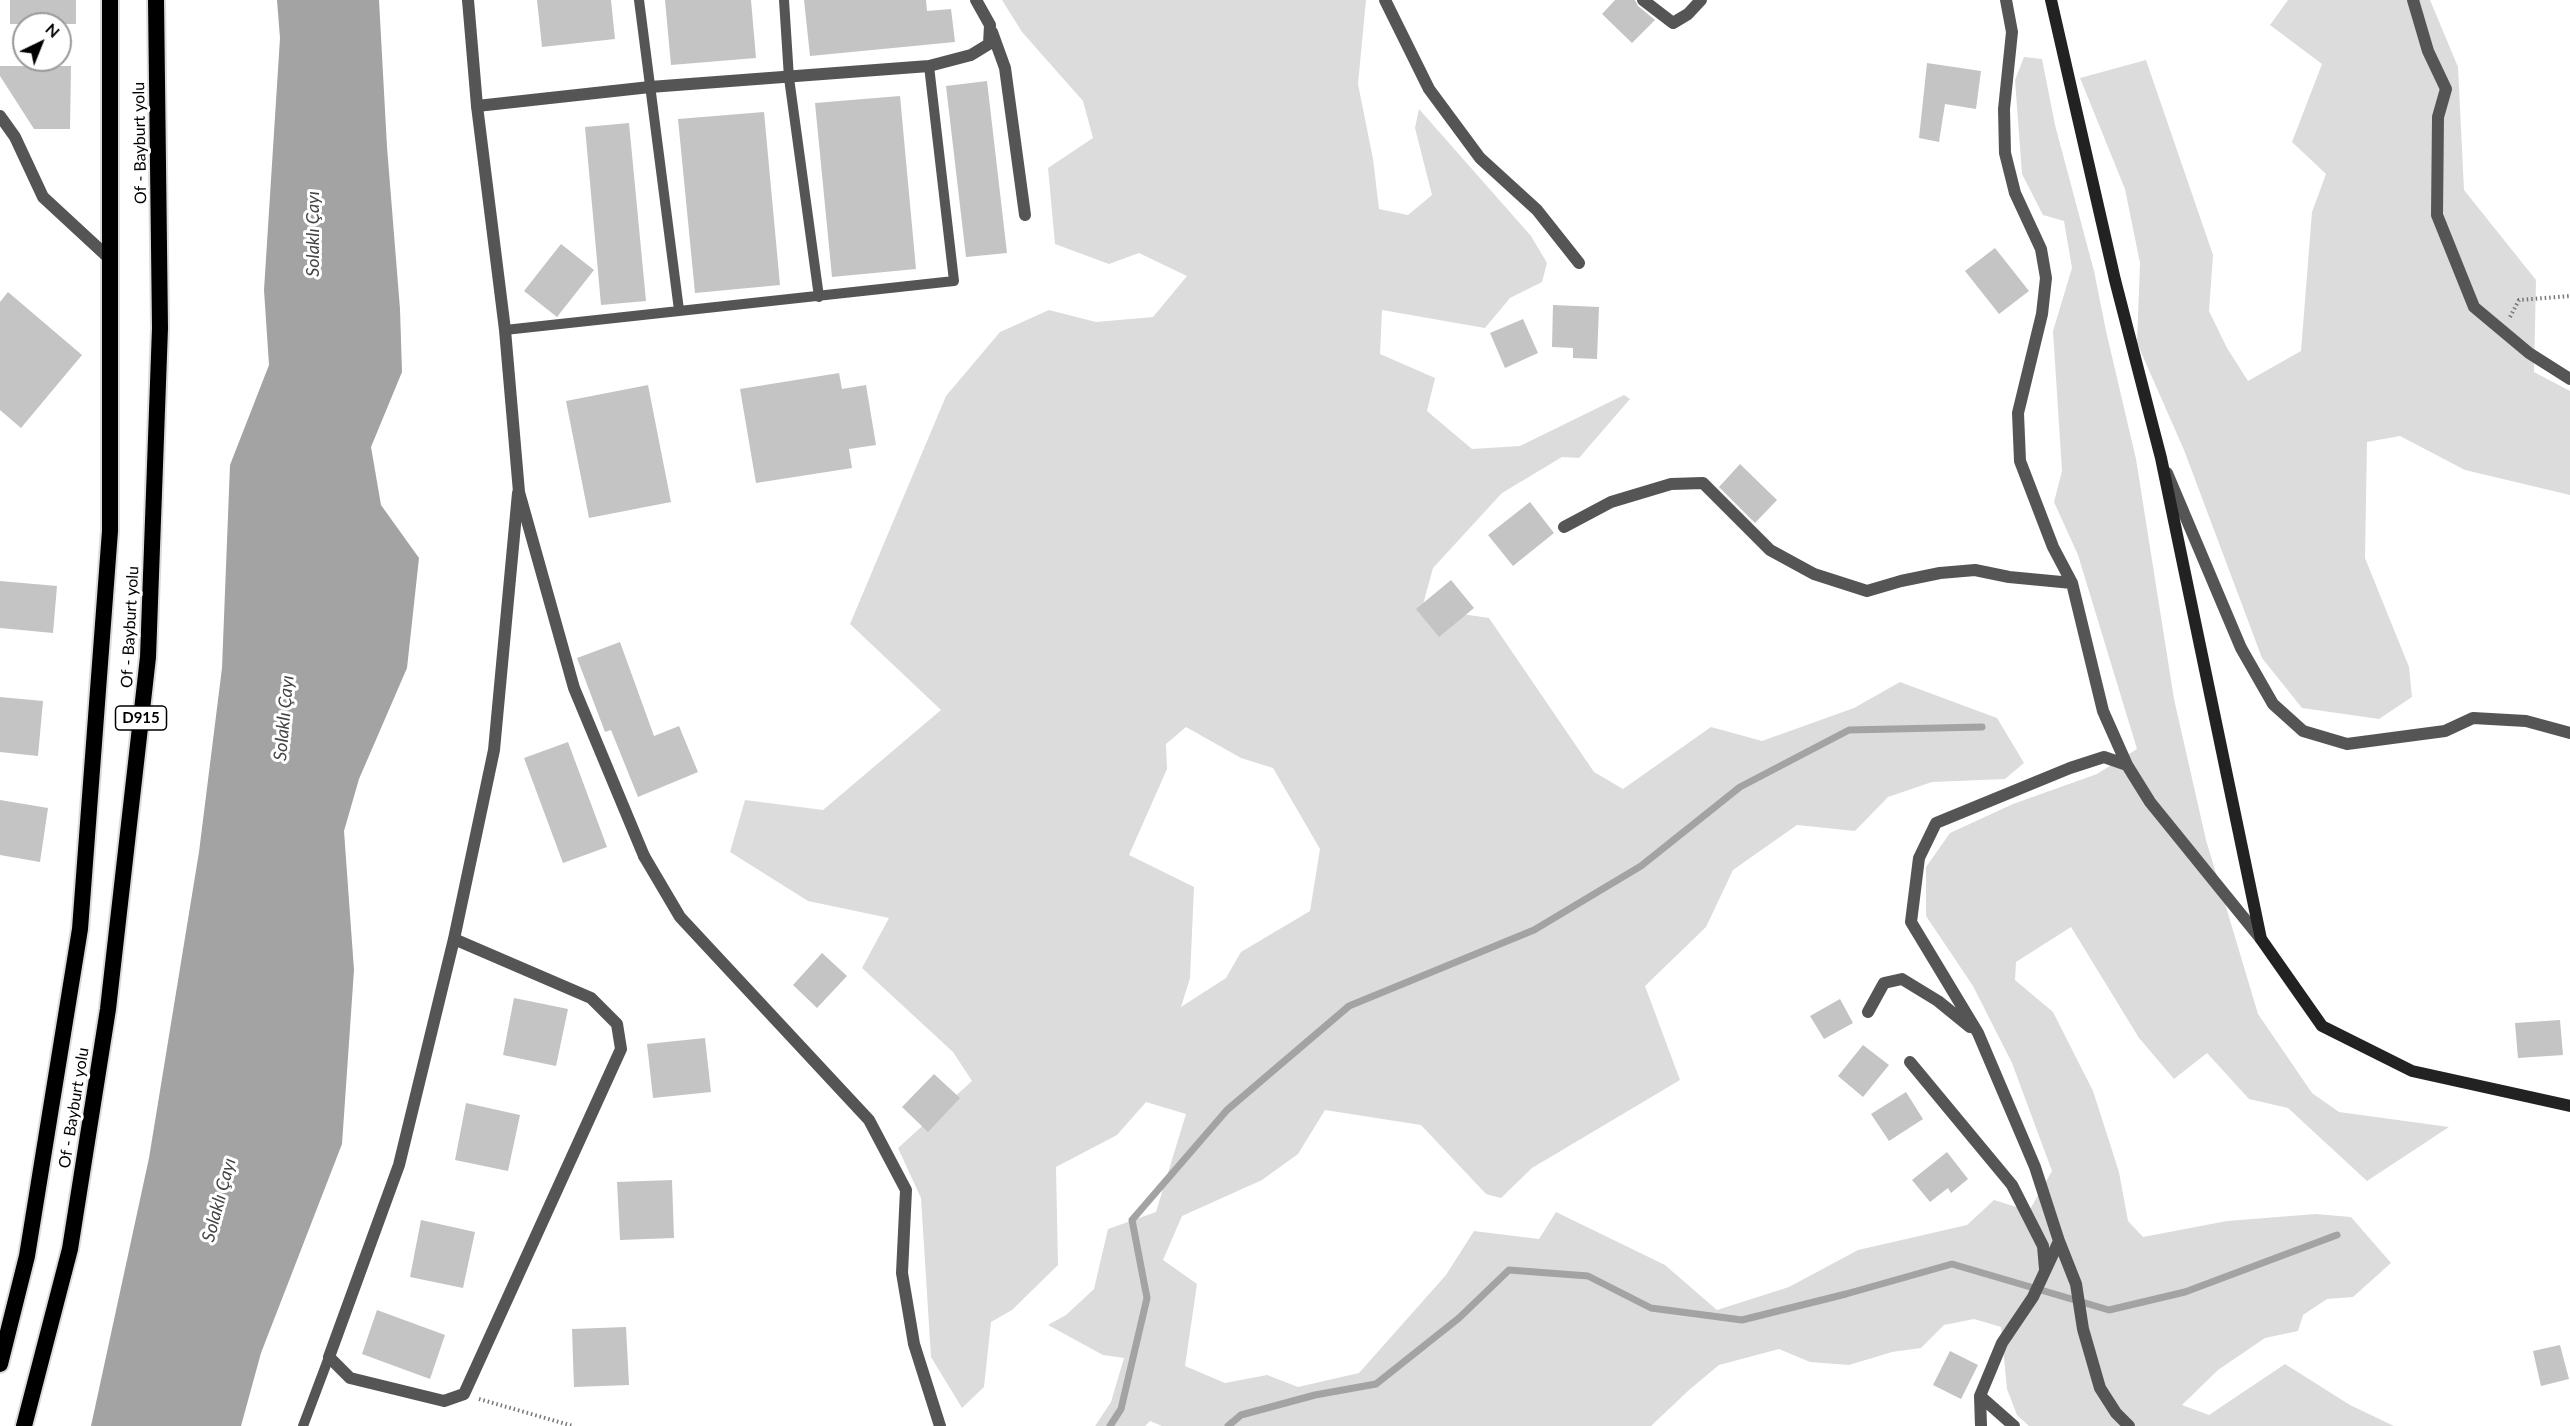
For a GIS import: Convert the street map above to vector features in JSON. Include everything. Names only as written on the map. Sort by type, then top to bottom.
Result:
[{"type":"highway","name":"Of - Bayburt yolu","points":[[0,1364],[27,1256],[80,929],[110,531],[110,0]]},
{"type":"highway","name":"Of - Bayburt yolu","points":[[24,1426],[70,1249],[108,1009],[148,657],[160,328],[156,0]]},
{"type":"main road","points":[[2051,0],[2115,280],[2161,458],[2261,939],[2322,1026],[2412,1071],[2570,1106]]},
{"type":"street","points":[[454,939],[591,998],[617,1024],[621,1049],[464,1394],[444,1401],[350,1378],[329,1357],[399,1165],[454,939],[494,750],[519,492],[505,330],[477,105],[468,0]]},
{"type":"street","points":[[976,0],[990,25],[1005,68],[1025,215]]},
{"type":"street","points":[[1385,0],[1429,89],[1480,158],[1537,210],[1579,263]]},
{"type":"street","points":[[1643,0],[1673,22],[1688,14],[1701,0]]},
{"type":"street","points":[[2006,0],[2012,32],[2004,109],[2005,153],[2015,194],[2041,249],[2046,278],[2042,314],[2018,413],[2020,461],[2053,547],[2072,583],[2103,711],[2127,765],[2150,802],[2261,939]]},
{"type":"street","points":[[2413,0],[2428,51],[2446,89],[2438,117],[2437,215],[2474,307],[2529,353],[2570,379]]},
{"type":"street","points":[[477,105],[650,87],[929,66],[971,55],[989,44],[990,25]]},
{"type":"street","points":[[0,116],[15,137],[43,197],[110,259]]},
{"type":"street","points":[[2161,458],[2241,648],[2273,704],[2303,731],[2347,744],[2445,731],[2473,718],[2526,721],[2570,733]]},
{"type":"street","points":[[1564,527],[1611,502],[1671,484],[1703,483],[1770,550],[1814,574],[1867,591],[1930,575],[1975,570],[2009,577],[2072,583]]},
{"type":"street","points":[[519,492],[574,688],[644,856],[680,917],[869,1120],[906,1190],[902,1273],[914,1344],[940,1426]]},
{"type":"street","points":[[2127,765],[2104,757],[2070,768],[1936,823],[1919,858],[1911,922],[1978,1033],[2035,1167],[2059,1241],[2076,1284],[2083,1329],[2100,1388],[2116,1413],[2129,1426]]},
{"type":"street","points":[[1868,1012],[1884,983],[1902,979],[1938,1001],[1978,1033]]},
{"type":"street","points":[[1910,1062],[2012,1185],[2043,1246],[2046,1271]]},
{"type":"street","points":[[1981,1426],[1980,1396],[2002,1343],[2033,1296],[2059,1241]]},
{"type":"street","points":[[1980,1396],[2014,1426]]},
{"type":"lane","points":[[639,0],[680,310]]},
{"type":"lane","points":[[784,0],[789,78],[819,297]]},
{"type":"lane","points":[[505,330],[954,281],[929,66]]},
{"type":"lane","points":[[303,1426],[329,1357]]},
{"type":"path","points":[[2503,331],[2519,300],[2570,296]]},
{"type":"path","points":[[464,1394],[573,1426]]},
{"type":"shaded area","points":[[1002,0],[1366,0],[1358,84],[1373,159],[1379,209],[1408,215],[1432,195],[1415,128],[1419,109],[1531,236],[1547,263],[1542,282],[1510,298],[1485,328],[1382,310],[1380,354],[1435,378],[1427,411],[1472,449],[1520,446],[1624,395],[1630,399],[1579,458],[1562,457],[1502,493],[1433,568],[1422,608],[1489,618],[1594,772],[1623,789],[1711,727],[1762,741],[1854,708],[1900,682],[1997,718],[2024,763],[2005,779],[1932,782],[1888,797],[1855,831],[1797,825],[1733,870],[1706,927],[1645,986],[1680,1080],[1532,1168],[1501,1198],[1486,1194],[1421,1125],[1325,1110],[1298,1154],[1262,1180],[1182,1216],[1163,1260],[1197,1284],[1185,1366],[1225,1383],[1267,1375],[1298,1387],[1359,1373],[1446,1275],[1474,1231],[1539,1239],[1556,1212],[1665,1265],[1717,1310],[1789,1287],[1858,1250],[1967,1225],[1994,1200],[2029,1211],[2052,1171],[2012,1063],[1973,986],[1926,916],[1926,867],[1950,833],[2013,804],[2097,774],[2137,749],[2078,555],[2054,502],[2062,471],[2053,331],[2072,268],[2064,221],[2043,215],[2022,174],[2015,80],[2024,57],[2042,59],[2055,125],[2094,271],[2136,459],[2174,699],[2206,840],[2258,1014],[2312,1093],[2339,1112],[2449,1127],[2367,1181],[2288,1108],[2249,1099],[2207,1053],[2174,1079],[2139,1038],[2071,927],[2016,962],[2015,980],[2053,1012],[2093,1091],[2119,1172],[2128,1221],[2143,1237],[2227,1221],[2316,1214],[2351,1217],[2391,1263],[2353,1297],[2327,1299],[2303,1315],[2298,1331],[2265,1338],[2218,1370],[2182,1405],[2209,1415],[2285,1364],[2350,1405],[2394,1426],[2029,1426],[2017,1415],[2007,1389],[2001,1327],[1974,1319],[1944,1325],[1921,1348],[1892,1352],[1849,1365],[1810,1362],[1779,1349],[1719,1365],[1651,1426],[1162,1426],[1150,1421],[1145,1426],[1095,1426],[1111,1402],[1124,1358],[1103,1355],[1048,1325],[1066,1315],[1094,1289],[1108,1229],[1156,1212],[1186,1114],[1146,1102],[1117,1135],[1056,1167],[1058,1265],[1012,1310],[991,1322],[984,1387],[962,1408],[931,1357],[921,1198],[898,1148],[972,1081],[953,1052],[862,968],[889,918],[808,901],[730,852],[745,800],[823,810],[941,710],[850,624],[946,396],[1000,332],[1049,310],[1096,322],[1153,317],[1187,276],[1139,253],[1109,264],[1055,244],[1048,168],[1093,138],[1083,101],[1022,32]],"holes":[[[1186,727],[1241,758],[1273,768],[1320,849],[1310,911],[1241,952],[1226,978],[1181,1007],[1190,978],[1194,887],[1129,855],[1167,769],[1166,744]]]},
{"type":"shaded area","points":[[2288,0],[2430,0],[2458,67],[2464,190],[2536,280],[2534,372],[2570,391],[2570,495],[2465,470],[2400,436],[2367,442],[2365,558],[2409,667],[2412,697],[2379,719],[2302,708],[2262,658],[2184,450],[2137,343],[2140,263],[2125,189],[2080,78],[2146,60],[2213,255],[2209,311],[2227,348],[2248,381],[2301,351],[2312,212],[2326,174],[2292,142],[2322,64],[2270,25]]},
{"type":"water","name":"Solaklı Çayı","points":[[277,0],[379,0],[387,147],[400,309],[402,372],[371,447],[381,505],[419,558],[407,668],[359,779],[344,831],[354,970],[342,1144],[261,1353],[241,1426],[91,1426],[149,1158],[199,852],[222,668],[230,465],[269,365],[264,290],[280,38]]},
{"type":"building","points":[[10,0],[76,0],[76,24],[72,24],[72,12],[12,12],[12,24],[10,24]]},
{"type":"building","points":[[537,0],[611,0],[615,39],[542,47]]},
{"type":"building","points":[[665,0],[751,0],[756,58],[671,65]]},
{"type":"building","points":[[804,0],[926,0],[927,11],[951,9],[955,42],[810,56]]},
{"type":"building","points":[[1615,0],[1635,0],[1638,6],[1655,20],[1632,43],[1602,14]]},
{"type":"building","points":[[1927,63],[1981,71],[1976,109],[1945,104],[1939,142],[1919,138]]},
{"type":"building","points":[[0,66],[12,66],[12,72],[71,72],[70,129],[34,129],[0,76]]},
{"type":"building","points":[[987,81],[1007,253],[966,257],[946,86]]},
{"type":"building","points":[[900,96],[916,269],[832,277],[815,103]]},
{"type":"building","points":[[764,112],[780,285],[695,293],[678,119]]},
{"type":"building","points":[[629,123],[646,301],[601,305],[585,127]]},
{"type":"building","points":[[561,244],[594,270],[557,317],[524,291]]},
{"type":"building","points":[[1995,248],[2029,291],[1999,314],[1965,271]]},
{"type":"building","points":[[8,292],[82,355],[21,428],[0,410],[0,302]]},
{"type":"building","points":[[1553,305],[1599,307],[1597,359],[1573,358],[1573,348],[1552,347]]},
{"type":"building","points":[[1523,319],[1538,353],[1505,368],[1490,333]]},
{"type":"building","points":[[839,373],[842,389],[866,385],[876,445],[849,449],[852,468],[756,483],[740,389]]},
{"type":"building","points":[[648,385],[671,502],[589,518],[566,401]]},
{"type":"building","points":[[1740,464],[1777,500],[1755,523],[1719,487]]},
{"type":"building","points":[[1530,502],[1554,533],[1513,566],[1488,535]]},
{"type":"building","points":[[1451,580],[1474,608],[1439,637],[1416,609]]},
{"type":"building","points":[[0,581],[57,586],[53,633],[0,628]]},
{"type":"building","points":[[620,642],[654,736],[679,726],[698,772],[638,797],[611,730],[605,732],[577,658]]},
{"type":"building","points":[[0,697],[43,701],[38,756],[0,752]]},
{"type":"building","points":[[568,742],[607,847],[563,863],[524,758]]},
{"type":"building","points":[[0,800],[48,808],[40,862],[0,855]]},
{"type":"building","points":[[822,953],[847,976],[817,1008],[793,985]]},
{"type":"building","points":[[514,998],[568,1009],[556,1066],[503,1055]]},
{"type":"building","points":[[1840,999],[1853,1023],[1824,1039],[1810,1016]]},
{"type":"building","points":[[2560,1020],[2563,1055],[2518,1058],[2515,1023]]},
{"type":"building","points":[[705,1038],[711,1092],[653,1098],[647,1044]]},
{"type":"building","points":[[1863,1045],[1889,1065],[1863,1097],[1838,1076]]},
{"type":"building","points":[[934,1074],[960,1098],[928,1132],[902,1107]]},
{"type":"building","points":[[1906,1092],[1923,1119],[1889,1141],[1871,1114]]},
{"type":"building","points":[[466,1103],[520,1115],[508,1171],[455,1160]]},
{"type":"building","points":[[1947,1152],[1968,1179],[1951,1193],[1948,1188],[1930,1202],[1912,1180]]},
{"type":"building","points":[[672,1180],[674,1238],[620,1240],[617,1182]]},
{"type":"building","points":[[421,1220],[475,1232],[463,1288],[410,1277]]},
{"type":"building","points":[[377,1310],[445,1335],[430,1379],[362,1354]]},
{"type":"building","points":[[626,1327],[629,1385],[574,1387],[572,1329]]},
{"type":"building","points":[[2560,1345],[2569,1379],[2541,1386],[2533,1351]]},
{"type":"building","points":[[1950,1351],[1978,1365],[1961,1399],[1933,1385]]},
{"type":"waterway","points":[[1110,1426],[1121,1409],[1147,1298],[1132,1220],[1227,1110],[1349,1006],[1534,930],[1641,866],[1740,787],[1849,730],[1982,727]]},
{"type":"waterway","points":[[1228,1426],[1241,1415],[1315,1395],[1376,1384],[1459,1318],[1509,1270],[1588,1276],[1651,1308],[1742,1320],[1952,1264],[2109,1310],[2185,1292],[2337,1235]]}]
